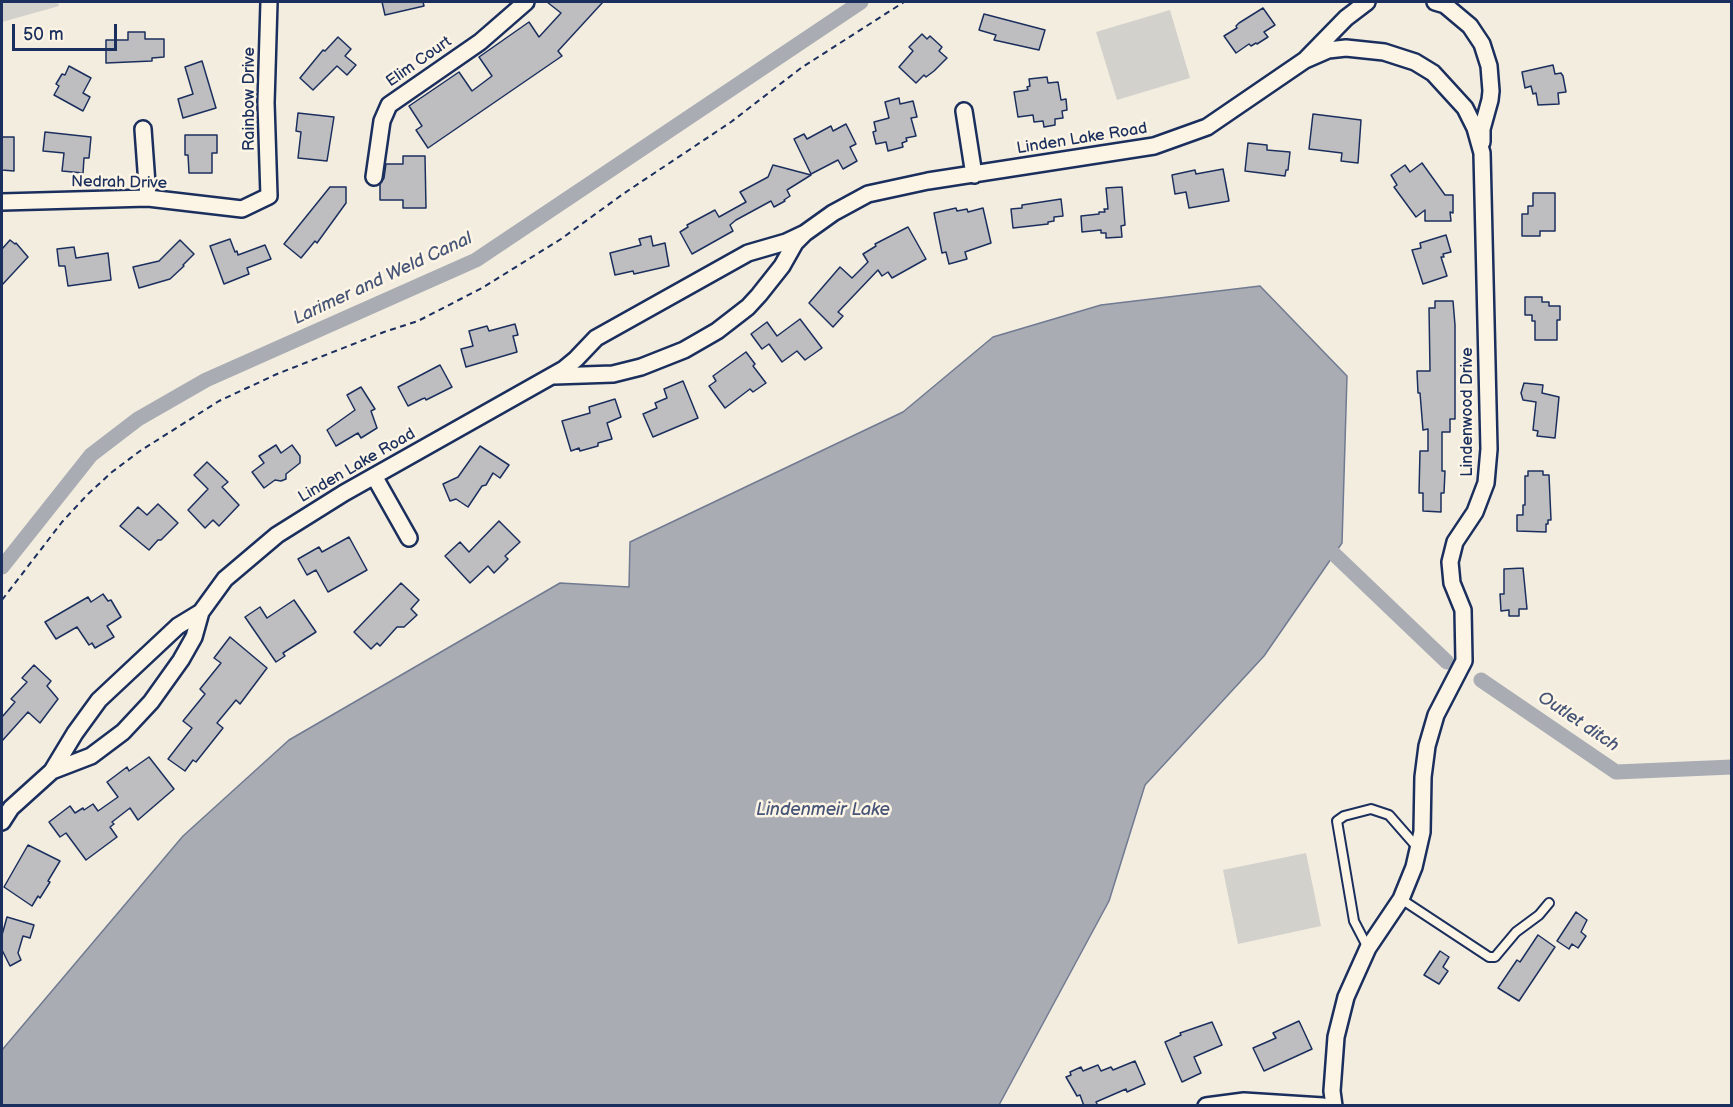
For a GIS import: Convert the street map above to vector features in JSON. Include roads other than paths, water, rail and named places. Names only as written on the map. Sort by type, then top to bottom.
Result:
[{"type":"street","name":"Rainbow Drive","points":[[269,2],[266,103],[269,196]]},
{"type":"street","name":"Elim Court","points":[[374,177],[381,121],[388,105],[480,42],[526,2]]},
{"type":"street","points":[[1363,5],[1377,2]]},
{"type":"street","name":"Lindenwood Drive","points":[[1334,1106],[1332,1092],[1336,1037],[1346,997],[1368,948],[1401,899],[1419,848],[1427,746],[1436,715],[1464,661],[1463,610],[1452,582],[1450,562],[1455,542],[1475,512],[1486,483],[1489,449],[1482,129],[1490,100],[1489,66],[1482,44],[1470,26],[1445,5],[1435,2]]},
{"type":"street","name":"Linden Lake Road","points":[[551,376],[613,374],[641,367],[684,350],[717,331],[748,307],[782,266],[795,243],[805,233],[833,213],[868,194],[928,181],[1154,146],[1208,127],[1305,60],[1346,18],[1363,5]]},
{"type":"street","name":"Lindenwood Drive","points":[[1305,60],[1328,50],[1346,48],[1384,52],[1415,62],[1433,73],[1465,108],[1482,148]]},
{"type":"street","points":[[963,111],[974,175]]},
{"type":"street","points":[[143,129],[148,198]]},
{"type":"street","name":"Nedrah Drive","points":[[2,201],[148,198],[242,209],[269,196]]},
{"type":"street","name":"Linden Lake Road","points":[[52,771],[92,756],[123,732],[151,702],[181,660],[194,637],[201,612],[225,579],[277,535],[374,476],[551,376],[576,359],[596,338],[748,253],[786,242],[805,233]]},
{"type":"street","points":[[374,476],[409,538]]},
{"type":"street","name":"Linden Lake Road","points":[[2,822],[11,808],[52,771],[99,700],[178,626],[201,612]]},
{"type":"street","points":[[1206,1106],[1244,1101],[1323,1106]]},
{"type":"lane","points":[[1368,948],[1354,921],[1337,821],[1344,816],[1371,809],[1389,815],[1419,848]]},
{"type":"lane","points":[[1401,899],[1489,957],[1495,957],[1516,932],[1539,915],[1549,903]]},
{"type":"water","name":"Lindenmeir Lake","points":[[1260,286],[1347,376],[1342,543],[1264,656],[1145,785],[1109,901],[999,1105],[2,1105],[2,1050],[183,836],[289,740],[560,583],[629,587],[630,542],[903,412],[993,337],[1101,305]]},
{"type":"waterway","name":"Larimer and Weld Canal","points":[[2,567],[91,455],[138,419],[206,380],[476,260],[861,2]]},
{"type":"waterway","name":"Outlet ditch","points":[[1334,554],[1447,662]]},
{"type":"waterway","name":"Outlet ditch","points":[[1481,680],[1616,772],[1732,767]]}]
